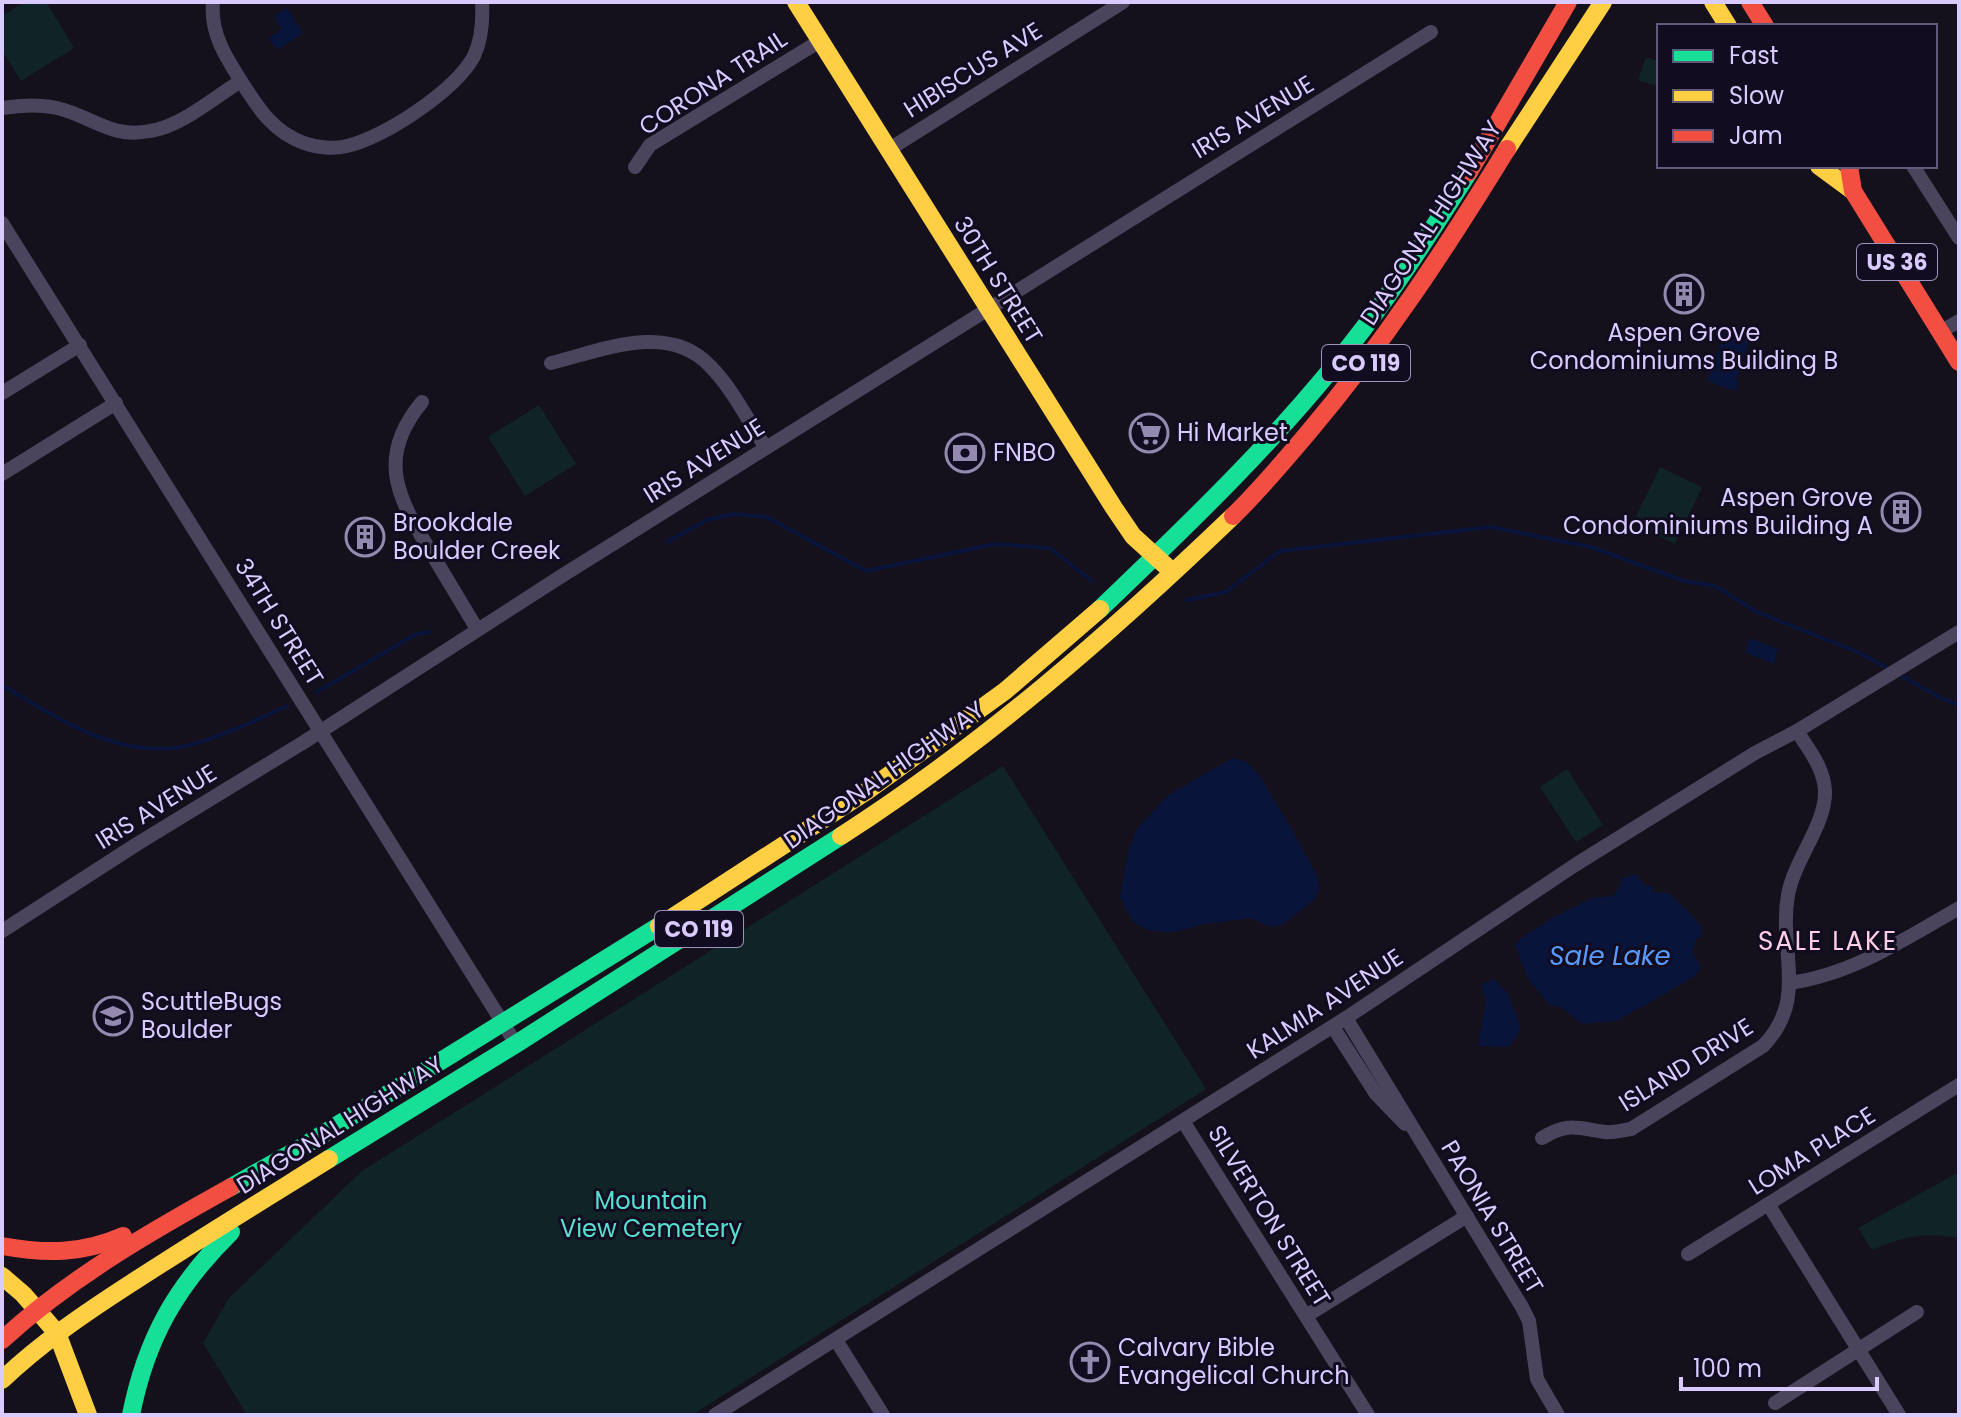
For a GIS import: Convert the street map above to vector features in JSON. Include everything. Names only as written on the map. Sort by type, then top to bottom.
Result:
[{"type":"main road","name":"30TH STREET","points":[[796,2],[1129,530],[1174,572]]},
{"type":"main road","name":"DIAGONAL HIGHWAY","points":[[6,1334],[94,1267],[293,1152],[503,1023],[867,791],[1005,691],[1092,617],[1271,438],[1362,330],[1421,247],[1489,142],[1568,2]]},
{"type":"main road","name":"DIAGONAL HIGHWAY","points":[[2,1380],[57,1333],[189,1245],[516,1044],[880,811],[944,767],[1053,680],[1255,495],[1358,374],[1439,260],[1536,101],[1603,2]]},
{"type":"main road","points":[[1569,55],[1612,2]]},
{"type":"main road","points":[[1713,2],[1727,24]]},
{"type":"main road","points":[[1750,2],[1764,24]]},
{"type":"main road","name":"US 36","points":[[1822,168],[1853,191],[1957,355]]},
{"type":"main road","name":"US 36","points":[[1849,168],[1853,191]]},
{"type":"main road","points":[[867,791],[880,811]]},
{"type":"main road","points":[[2,1246],[59,1255],[100,1246],[164,1216],[258,1163],[293,1152]]},
{"type":"main road","name":"CO 119","points":[[131,1415],[146,1349],[161,1317],[204,1257],[272,1196]]},
{"type":"main road","points":[[2,1276],[57,1333],[88,1415]]},
{"type":"street","points":[[213,2],[217,38],[263,116],[282,133],[306,144],[325,147],[345,147],[369,139],[442,94],[458,80],[476,51],[482,31],[482,2]]},
{"type":"street","name":"HIBISCUS AVE","points":[[888,150],[1123,2]]},
{"type":"street","name":"IRIS AVENUE","points":[[2,931],[477,629],[1431,32]]},
{"type":"street","name":"CORONA TRAIL","points":[[635,167],[650,145],[820,41]]},
{"type":"street","points":[[2,108],[27,105],[56,108],[113,131],[151,131],[170,125],[241,81]]},
{"type":"street","points":[[1914,168],[1959,238]]},
{"type":"street","name":"34TH STREET","points":[[2,223],[516,1044]]},
{"type":"street","points":[[1940,332],[1959,321]]},
{"type":"street","points":[[551,363],[640,342],[667,342],[701,357],[713,369],[766,448]]},
{"type":"street","points":[[2,393],[80,345]]},
{"type":"street","points":[[422,402],[399,438],[395,472],[398,493],[477,629]]},
{"type":"street","points":[[2,474],[116,403]]},
{"type":"street","name":"KALMIA AVENUE","points":[[715,1415],[1333,1027],[1575,865],[1959,632]]},
{"type":"street","name":"ISLAND DRIVE","points":[[1542,1138],[1565,1127],[1589,1127],[1610,1132],[1631,1129],[1763,1046],[1775,1034],[1786,1014],[1789,983],[1788,893],[1794,872],[1824,807],[1821,768],[1797,731]]},
{"type":"street","points":[[1789,983],[1836,973],[1872,957],[1959,908]]},
{"type":"street","name":"PAONIA STREET","points":[[1346,1018],[1522,1307],[1529,1321],[1537,1379],[1558,1415]]},
{"type":"street","name":"PAONIA STREET","points":[[1333,1027],[1382,1102],[1415,1132]]},
{"type":"street","name":"LOMA PLACE","points":[[1688,1254],[1959,1085]]},
{"type":"street","name":"SILVERTON STREET","points":[[1183,1121],[1368,1415]]},
{"type":"street","points":[[1768,1204],[1899,1415]]},
{"type":"street","points":[[1306,1316],[1467,1216]]},
{"type":"street","points":[[1775,1403],[1917,1312]]},
{"type":"street","points":[[836,1340],[883,1415]]},
{"type":"green space","points":[[25,2],[46,2],[74,48],[21,81],[2,50],[2,16]]},
{"type":"green space","points":[[1646,57],[1657,61],[1657,86],[1638,80]]},
{"type":"green space","points":[[539,405],[576,464],[525,496],[488,437]]},
{"type":"green space","points":[[1660,467],[1702,487],[1675,544],[1633,523]]},
{"type":"green space","name":"Mountain View Cemetery","points":[[1003,766],[1206,1089],[692,1415],[247,1415],[203,1343],[229,1298],[362,1171]]},
{"type":"green space","points":[[1567,769],[1603,825],[1576,842],[1540,787]]},
{"type":"green space","points":[[1959,1172],[1959,1238],[1915,1236],[1872,1250],[1858,1228]]},
{"type":"water","points":[[287,8],[303,33],[277,50],[269,38],[282,29],[274,16]]},
{"type":"water","points":[[1724,333],[1750,342],[1736,380],[1739,382],[1736,391],[1707,381]]},
{"type":"water","points":[[1750,638],[1778,649],[1774,664],[1745,652]]},
{"type":"water","points":[[1233,758],[1247,762],[1259,775],[1291,828],[1317,875],[1319,889],[1314,900],[1282,925],[1271,927],[1250,918],[1174,932],[1149,931],[1132,921],[1120,897],[1128,852],[1136,830],[1168,795]]},
{"type":"water","name":"Sale Lake","points":[[1636,874],[1644,885],[1652,886],[1655,893],[1667,892],[1701,926],[1702,936],[1696,940],[1692,952],[1701,967],[1694,977],[1617,1021],[1582,1024],[1558,1005],[1551,1007],[1528,979],[1515,946],[1520,939],[1552,918],[1592,898],[1614,896],[1623,878]]},
{"type":"water","points":[[1494,979],[1509,995],[1521,1029],[1509,1047],[1478,1046],[1486,1001],[1481,985]]},
{"type":"waterway","points":[[667,542],[707,520],[734,514],[767,517],[866,571],[995,544],[1050,548],[1092,581]]},
{"type":"waterway","points":[[1187,600],[1226,592],[1280,551],[1491,527],[1591,547],[1684,581],[1715,586],[1757,612],[1860,653],[1889,669]]},
{"type":"waterway","points":[[317,692],[416,634],[430,632]]},
{"type":"waterway","points":[[1897,673],[1959,705]]},
{"type":"waterway","points":[[2,685],[91,734],[139,748],[164,749],[190,745],[287,706]]},
{"type":"traffic: fast","points":[[1100,609],[1237,474],[1333,367],[1391,291],[1469,172]]},
{"type":"traffic: fast","points":[[329,1159],[516,1044],[841,836]]},
{"type":"traffic: fast","points":[[231,1187],[302,1147],[659,926]]},
{"type":"traffic: fast","points":[[131,1415],[145,1362],[166,1315],[194,1273],[231,1232]]},
{"type":"traffic: slow","points":[[796,2],[1114,508],[1133,536],[1166,566]]},
{"type":"traffic: slow","points":[[1507,149],[1603,2]]},
{"type":"traffic: slow","points":[[1713,2],[1727,24]]},
{"type":"traffic: slow","points":[[1822,168],[1853,191]]},
{"type":"traffic: slow","points":[[841,836],[894,801],[996,725],[1093,644],[1233,516]]},
{"type":"traffic: slow","points":[[659,926],[867,791],[1005,691],[1100,609]]},
{"type":"traffic: slow","points":[[2,1380],[96,1306],[329,1159]]},
{"type":"traffic: slow","points":[[2,1276],[23,1294],[57,1333],[88,1415]]},
{"type":"traffic: jam","points":[[1469,172],[1568,2]]},
{"type":"traffic: jam","points":[[1750,2],[1764,24]]},
{"type":"traffic: jam","points":[[1233,516],[1289,455],[1362,365],[1437,260],[1507,149]]},
{"type":"traffic: jam","points":[[1849,168],[1853,191],[1959,362]]},
{"type":"traffic: jam","points":[[2,1340],[83,1276],[231,1187]]},
{"type":"traffic: jam","points":[[2,1246],[64,1251],[123,1236]]},
{"type":"place","name":"Aspen Grove Condominiums Building B","points":[[1684,294]]},
{"type":"place","name":"Hi Market","points":[[1149,433]]},
{"type":"place","name":"FNBO","points":[[965,453]]},
{"type":"place","name":"Aspen Grove Condominiums Building A","points":[[1901,512]]},
{"type":"place","name":"Brookdale Boulder Creek","points":[[365,537]]},
{"type":"place","name":"ScuttleBugs Boulder","points":[[113,1016]]},
{"type":"place","name":"Calvary Bible Evangelical Church","points":[[1090,1362]]},
{"type":"district","name":"SALE LAKE","points":[[1828,941]]}]
